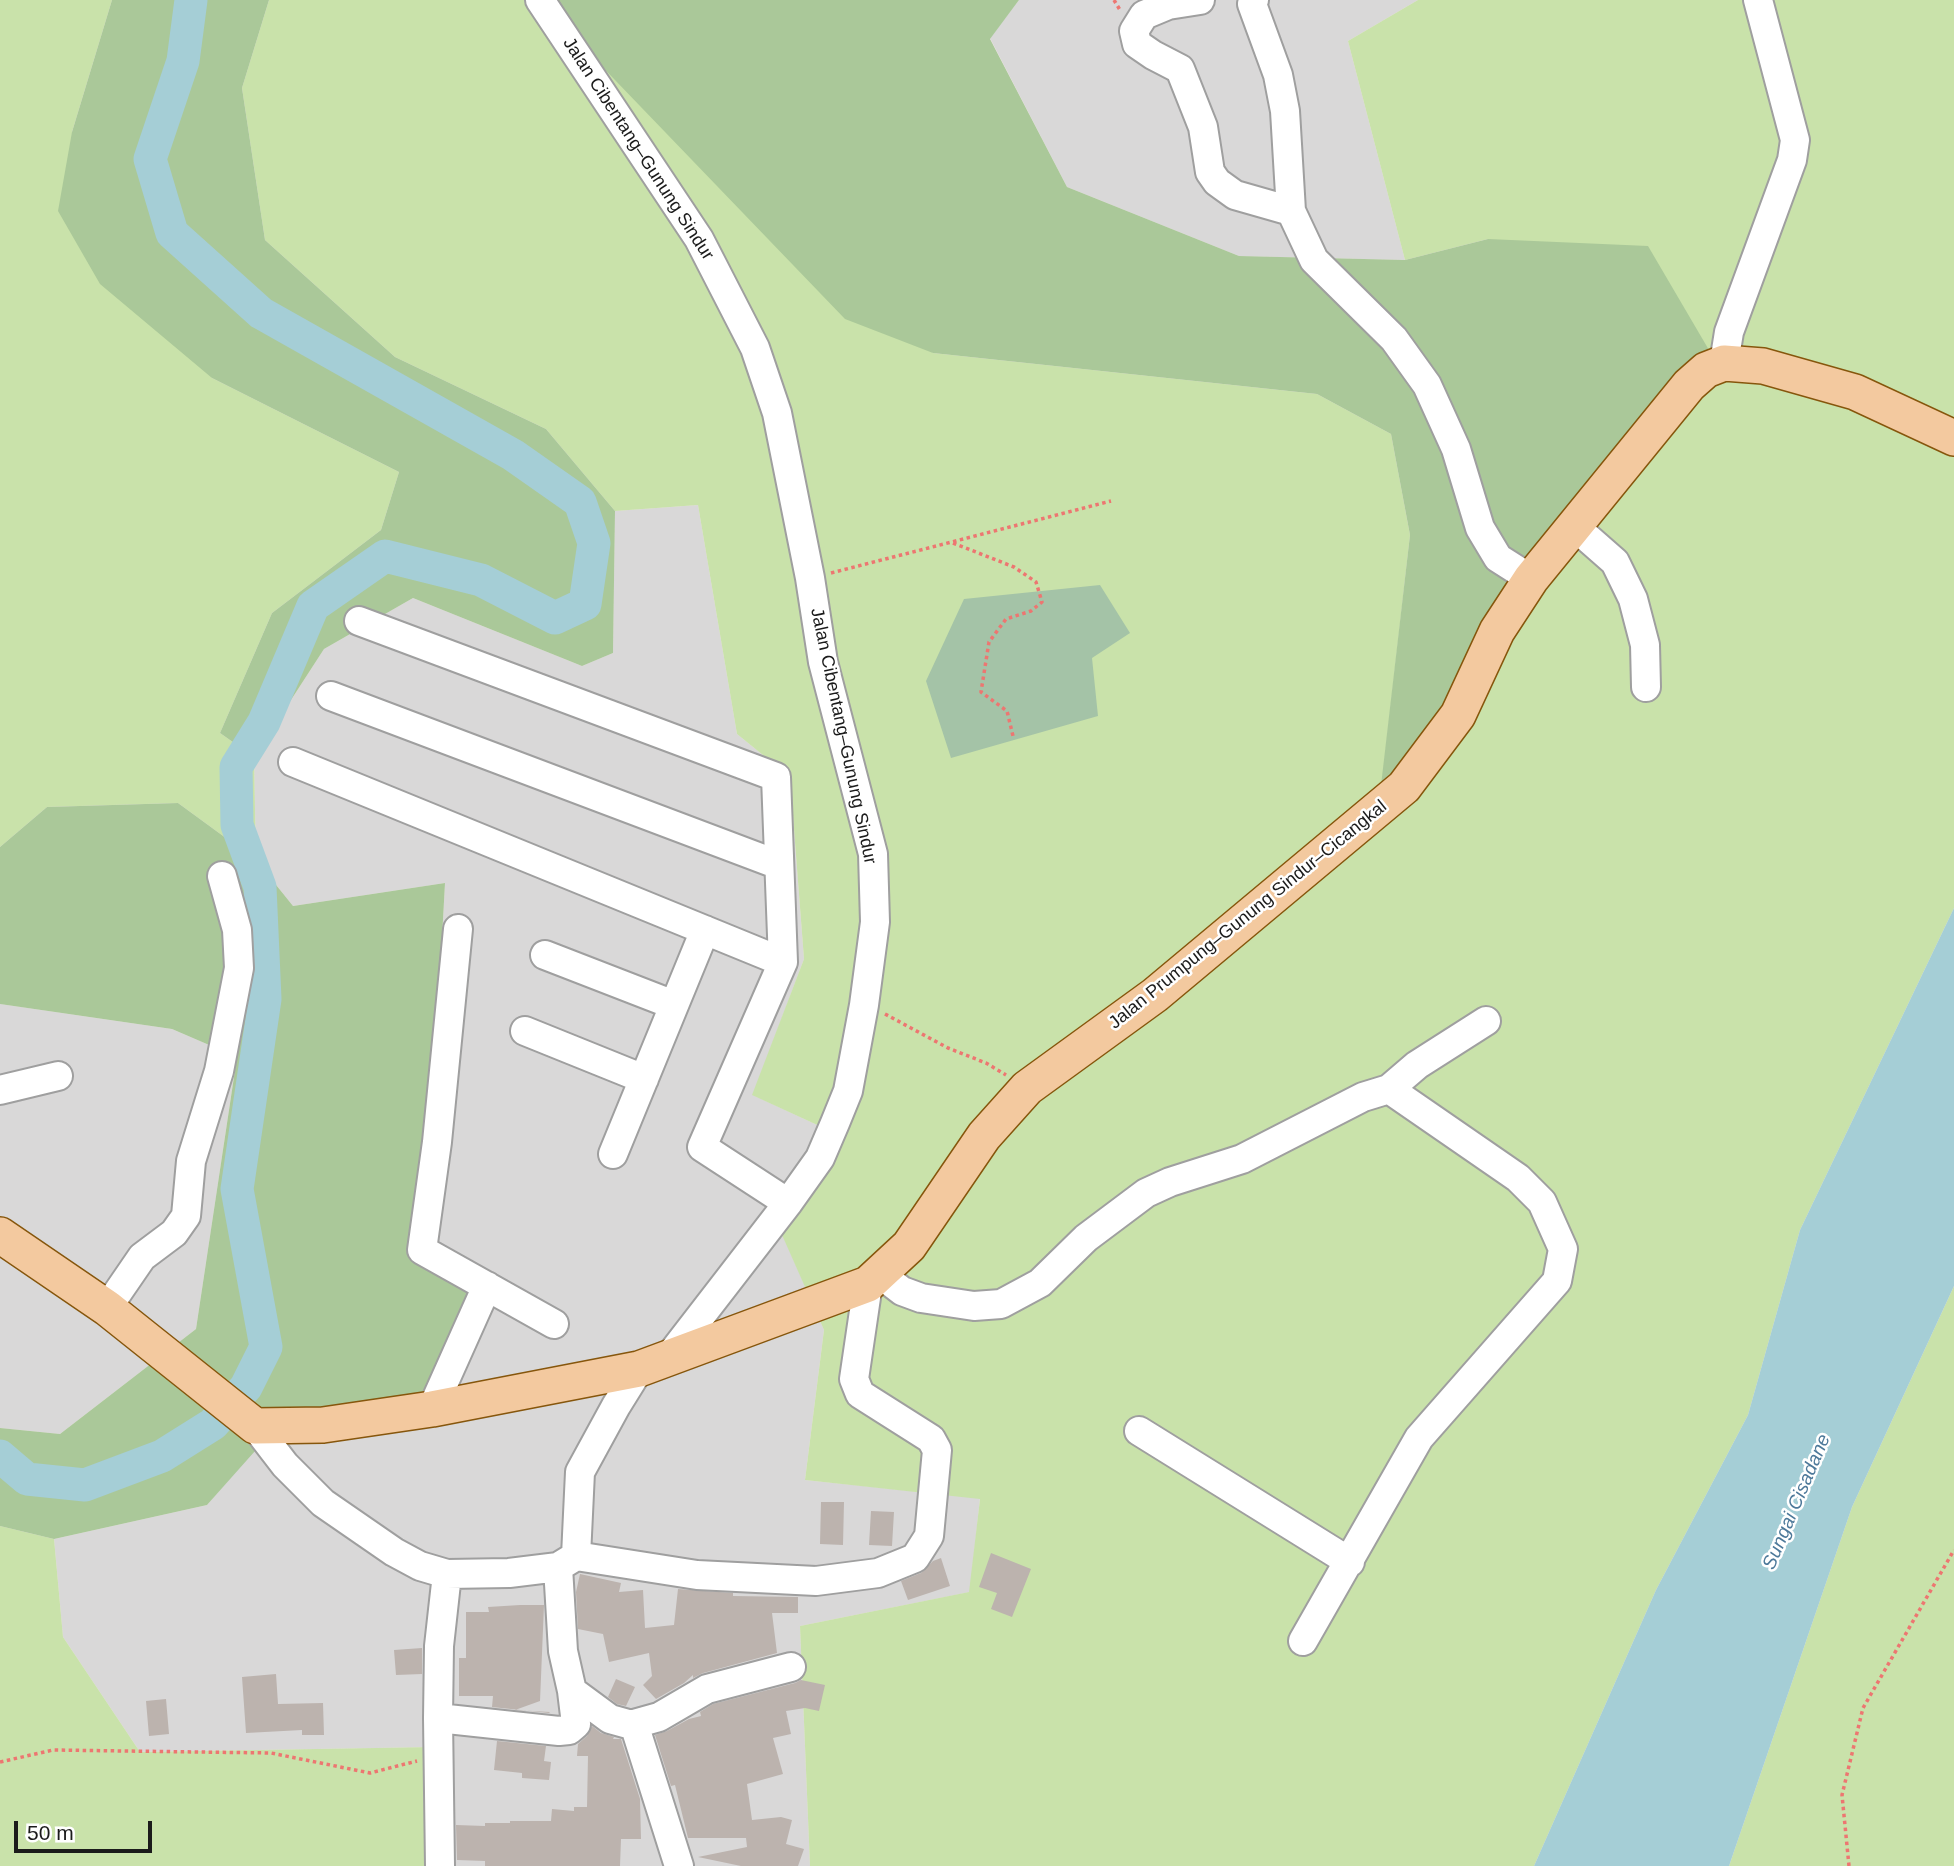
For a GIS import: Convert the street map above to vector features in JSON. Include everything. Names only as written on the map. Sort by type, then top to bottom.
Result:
[{"type":"main road","points":[[1724,363],[1763,366],[1855,392],[1954,438]]},
{"type":"main road","name":"Jalan Prumpung–Gunung Sindur–Cicangkal","points":[[238,1412],[323,1425],[432,1409],[654,1363],[874,1279],[909,1246],[984,1136],[1027,1088],[1155,995],[1404,786],[1458,715],[1497,631],[1531,579],[1689,384],[1706,370],[1724,363]]},
{"type":"main road","points":[[0,1235],[107,1308],[238,1412]]},
{"type":"street","name":"Jalan Cibentang–Gunung Sindur","points":[[438,1718],[559,1731],[569,1730],[576,1724],[563,1651],[567,1561],[580,1472],[616,1406],[788,1203],[820,1158],[848,1091],[864,1005],[875,922],[873,854],[823,662],[810,578],[777,413],[755,348],[699,239],[540,0]]},
{"type":"street","points":[[1200,0],[1168,5],[1144,15],[1134,31],[1137,44],[1180,69],[1203,127],[1210,172],[1217,182],[1235,195],[1290,211]]},
{"type":"street","points":[[1254,0],[1252,4],[1278,75],[1285,111],[1290,211],[1314,260],[1394,340],[1427,386],[1456,449],[1480,528],[1498,558],[1531,579]]},
{"type":"street","points":[[1724,363],[1728,332],[1792,160],[1795,140],[1758,0]]},
{"type":"street","points":[[1574,526],[1615,562],[1633,598],[1645,645],[1646,687]]},
{"type":"street","points":[[359,621],[776,777],[783,962],[702,1147],[788,1203]]},
{"type":"street","points":[[331,696],[779,865]]},
{"type":"street","points":[[293,762],[783,962]]},
{"type":"street","points":[[107,1308],[142,1257],[174,1233],[186,1216],[191,1161],[219,1071],[239,968],[236,930],[222,876]]},
{"type":"street","points":[[458,929],[437,1142],[422,1250],[554,1324]]},
{"type":"street","points":[[613,1154],[705,930]]},
{"type":"street","points":[[545,955],[674,1005]]},
{"type":"street","points":[[238,1412],[323,1503],[394,1552],[420,1566],[447,1574],[509,1573],[567,1561],[697,1575],[816,1581],[878,1573],[915,1558],[929,1536],[937,1450],[931,1438],[860,1394],[854,1379],[874,1279],[921,1298],[974,1306],[1001,1304],[1040,1283],[1086,1238],[1146,1194],[1170,1182],[1242,1159],[1363,1097],[1389,1089],[1417,1065],[1486,1021]]},
{"type":"street","points":[[525,1031],[644,1079]]},
{"type":"street","points":[[0,1090],[58,1076]]},
{"type":"street","points":[[1303,1641],[1419,1438],[1557,1281],[1563,1249],[1542,1202],[1518,1178],[1389,1089]]},
{"type":"street","points":[[432,1409],[487,1286]]},
{"type":"street","points":[[1139,1431],[1350,1562]]},
{"type":"street","points":[[440,1866],[439,1646],[447,1574]]},
{"type":"street","points":[[572,1691],[610,1719],[634,1724],[659,1717],[707,1689],[791,1667]]},
{"type":"street","points":[[634,1724],[679,1866]]},
{"type":"path","points":[[810,578],[1111,502]]},
{"type":"path","points":[[951,542],[1014,567],[1036,582],[1042,602],[1031,611],[1006,619],[989,642],[981,692],[1007,711],[1013,736]]},
{"type":"path","points":[[864,1005],[948,1048],[986,1063],[1027,1088]]},
{"type":"path","points":[[1849,1866],[1842,1795],[1863,1707],[1954,1550]]},
{"type":"path","points":[[0,1762],[53,1750],[271,1753],[370,1773],[417,1761],[439,1752]]},
{"type":"shaded area","points":[[1019,0],[1418,0],[1348,41],[1405,260],[1239,256],[1067,187],[990,38]]},
{"type":"shaded area","points":[[698,505],[737,734],[790,777],[804,959],[753,1095],[826,1129],[776,1219],[824,1330],[805,1480],[980,1498],[970,1592],[800,1626],[810,1866],[434,1866],[434,1747],[140,1752],[63,1637],[54,1539],[207,1505],[425,1249],[445,883],[293,906],[256,860],[254,757],[324,649],[413,598],[582,666],[613,653],[615,511]]},
{"type":"shaded area","points":[[0,1004],[172,1029],[237,1057],[196,1329],[60,1434],[0,1428]]},
{"type":"green space","points":[[0,0],[112,0],[72,132],[212,378],[399,472],[381,530],[272,613],[220,733],[254,757],[256,860],[178,803],[47,807],[0,847]]},
{"type":"green space","points":[[112,0],[269,0],[242,88],[265,240],[395,357],[546,429],[615,511],[613,653],[582,666],[413,598],[324,649],[254,757],[220,733],[272,613],[381,530],[399,472],[212,378],[100,284],[58,211],[72,132]]},
{"type":"green space","points":[[269,0],[538,0],[933,353],[1317,394],[1391,434],[1410,535],[1381,792],[1488,239],[1405,260],[1348,41],[1418,0],[1954,0],[1954,908],[1800,1230],[1748,1415],[1656,1590],[1534,1866],[810,1866],[800,1626],[969,1592],[980,1499],[805,1480],[824,1330],[775,1219],[826,1129],[752,1095],[804,959],[790,777],[737,734],[698,505],[615,511],[546,429],[395,357],[265,240],[242,88]]},
{"type":"green space","points":[[538,0],[1019,0],[990,39],[1067,187],[1239,256],[1405,260],[1488,239],[1648,246],[1716,362],[1380,794],[1410,535],[1391,434],[1317,394],[933,353],[845,319]]},
{"type":"green space","points":[[1100,585],[1130,633],[1092,658],[1098,716],[951,758],[926,681],[964,599]]},
{"type":"green space","points":[[178,803],[256,860],[293,906],[445,883],[425,1249],[471,1283],[447,1386],[271,1433],[207,1505],[54,1539],[0,1526],[0,1428],[60,1434],[196,1329],[237,1057],[172,1029],[0,1004],[0,847],[47,807]]},
{"type":"green space","points":[[1954,1286],[1954,1866],[1729,1866],[1852,1507]]},
{"type":"green space","points":[[0,1526],[54,1539],[63,1637],[140,1752],[434,1747],[434,1866],[0,1866]]},
{"type":"water","name":"Sungai Cisadane","points":[[1954,908],[1954,1286],[1852,1507],[1729,1866],[1534,1866],[1656,1590],[1748,1415],[1800,1230]]},
{"type":"building","points":[[821,1502],[844,1502],[843,1545],[820,1544]]},
{"type":"building","points":[[871,1511],[894,1512],[892,1546],[869,1545]]},
{"type":"building","points":[[991,1553],[1031,1569],[1012,1617],[991,1609],[997,1593],[979,1587]]},
{"type":"building","points":[[941,1558],[950,1586],[908,1600],[901,1581],[921,1573],[933,1561]]},
{"type":"building","points":[[580,1574],[621,1583],[619,1592],[643,1590],[645,1628],[674,1625],[678,1589],[733,1593],[733,1596],[798,1597],[798,1613],[772,1613],[777,1653],[693,1678],[693,1675],[656,1699],[643,1685],[652,1676],[649,1653],[609,1662],[603,1634],[578,1629],[576,1592]]},
{"type":"building","points":[[544,1605],[540,1701],[516,1710],[492,1707],[493,1696],[459,1696],[459,1658],[466,1658],[466,1612],[489,1612],[488,1607]]},
{"type":"building","points":[[422,1648],[422,1674],[396,1675],[394,1650]]},
{"type":"building","points":[[276,1674],[278,1704],[323,1703],[324,1735],[302,1735],[302,1730],[246,1733],[242,1677]]},
{"type":"building","points":[[616,1679],[635,1687],[626,1706],[617,1704],[608,1697]]},
{"type":"building","points":[[801,1680],[825,1685],[819,1711],[805,1708],[786,1711],[791,1734],[773,1738],[783,1774],[747,1784],[752,1820],[781,1817],[792,1820],[786,1844],[804,1849],[798,1866],[741,1866],[698,1857],[747,1847],[746,1838],[688,1838],[675,1785],[671,1786],[655,1735],[701,1716],[700,1712],[713,1704]]},
{"type":"building","points":[[166,1699],[169,1734],[149,1736],[146,1701]]},
{"type":"building","points":[[592,1726],[601,1733],[614,1737],[613,1739],[621,1739],[640,1799],[641,1839],[621,1839],[620,1866],[485,1866],[485,1861],[457,1860],[456,1825],[485,1826],[485,1823],[510,1821],[551,1821],[552,1809],[574,1811],[574,1807],[587,1807],[588,1756],[577,1756],[578,1744],[587,1736]]},
{"type":"building","points":[[497,1741],[546,1746],[544,1761],[551,1762],[549,1780],[522,1778],[522,1773],[494,1770]]},
{"type":"waterway","points":[[0,1456],[27,1479],[85,1485],[162,1456],[213,1424],[246,1387],[266,1347],[237,1189],[265,999],[260,887],[237,825],[236,767],[264,722],[313,606],[385,556],[481,580],[555,618],[585,604],[594,543],[580,502],[513,455],[261,313],[172,233],[150,159],[183,61],[191,0]]}]
